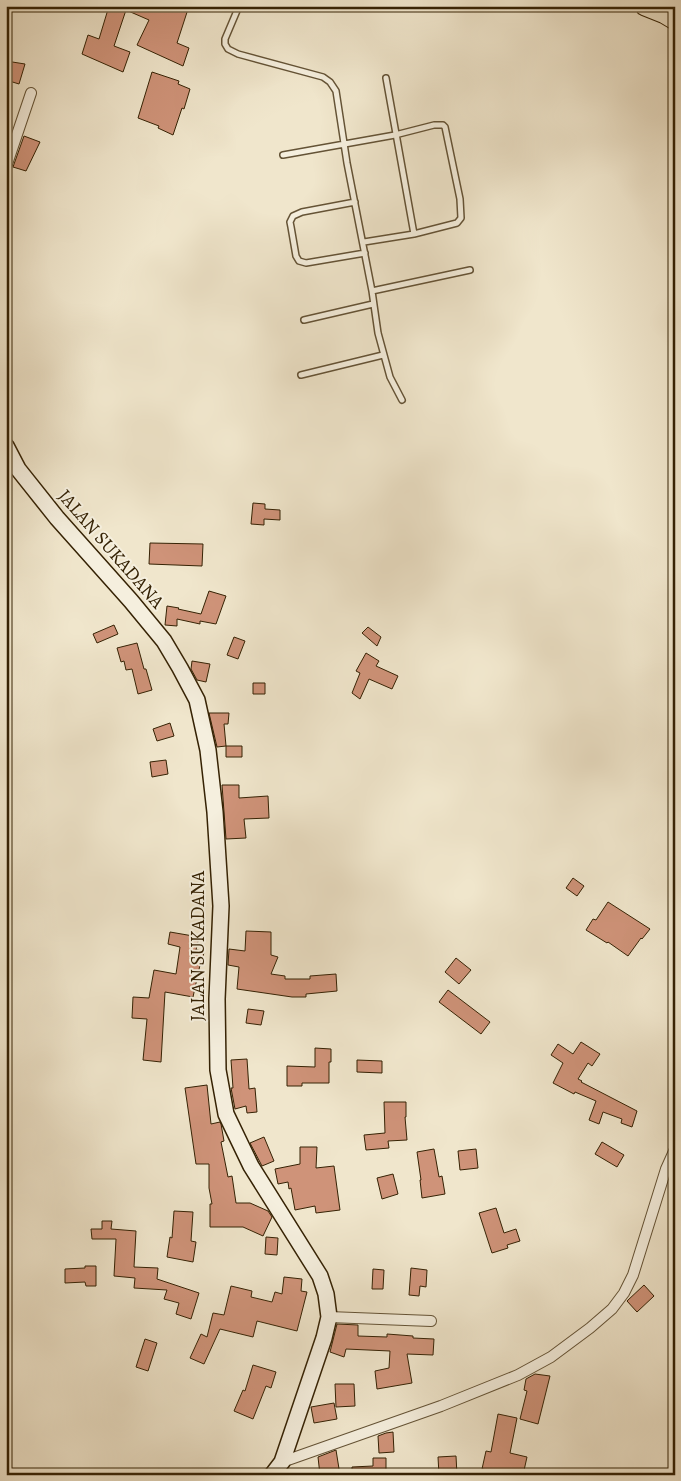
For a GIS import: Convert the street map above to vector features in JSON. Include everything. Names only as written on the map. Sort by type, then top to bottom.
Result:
[{"type":"highway","points":[[645,6],[675,20]]},
{"type":"main road","name":"JALAN SUKADANA","points":[[6,446],[18,469],[57,518],[164,641],[197,700],[208,750],[215,812],[221,906],[217,999],[218,1070],[226,1114],[251,1166],[320,1276],[326,1294],[328,1317],[324,1338],[282,1462],[272,1475]]},
{"type":"street","points":[[6,167],[31,93]]},
{"type":"street","points":[[282,1462],[441,1406],[518,1375],[551,1357],[590,1328],[612,1309],[624,1294],[633,1274],[666,1169],[675,1149]]},
{"type":"street","points":[[328,1317],[431,1321]]},
{"type":"lane","points":[[239,6],[226,35],[225,44],[228,48],[248,57],[323,77],[330,82],[336,92],[354,202],[364,242],[383,355],[390,378],[402,400]]},
{"type":"lane","points":[[386,78],[414,234]]},
{"type":"lane","points":[[283,155],[395,135],[434,125],[443,125],[446,130],[460,199],[461,218],[458,223],[414,234],[364,242]]},
{"type":"lane","points":[[354,202],[302,212],[293,216],[290,222],[296,256],[299,261],[306,263],[365,253]]},
{"type":"lane","points":[[372,290],[470,270]]},
{"type":"lane","points":[[304,320],[373,304]]},
{"type":"lane","points":[[301,374],[383,355]]},
{"type":"building","points":[[109,6],[189,6],[177,43],[189,48],[183,66],[137,45],[149,20],[126,10],[114,46],[130,52],[123,72],[82,54],[88,35],[99,39]]},
{"type":"building","points":[[6,61],[25,64],[19,84],[6,80]]},
{"type":"building","points":[[152,72],[179,81],[178,84],[190,89],[173,135],[158,128],[159,126],[138,118]]},
{"type":"building","points":[[24,136],[40,142],[26,171],[13,167]]},
{"type":"building","points":[[253,503],[265,504],[265,509],[280,510],[280,520],[264,519],[264,525],[251,524]]},
{"type":"building","points":[[150,543],[203,544],[202,566],[149,564]]},
{"type":"building","points":[[209,591],[226,596],[216,624],[200,621],[200,624],[177,619],[177,626],[165,625],[167,606],[201,614]]},
{"type":"building","points":[[114,625],[118,634],[97,643],[93,634]]},
{"type":"building","points":[[368,627],[381,637],[377,646],[362,633]]},
{"type":"building","points":[[234,637],[245,641],[238,659],[227,655]]},
{"type":"building","points":[[137,643],[152,690],[138,694],[132,669],[126,670],[124,661],[121,662],[117,648]]},
{"type":"building","points":[[366,653],[379,661],[376,666],[398,676],[392,689],[369,679],[360,699],[352,693],[360,673],[356,671]]},
{"type":"building","points":[[192,661],[210,664],[206,682],[197,680],[191,669]]},
{"type":"building","points":[[253,683],[265,683],[265,694],[253,694]]},
{"type":"building","points":[[209,713],[229,713],[228,724],[224,724],[226,746],[217,747]]},
{"type":"building","points":[[170,723],[174,736],[157,741],[153,729]]},
{"type":"building","points":[[226,746],[242,746],[242,757],[226,757]]},
{"type":"building","points":[[166,760],[168,774],[152,777],[150,762]]},
{"type":"building","points":[[222,785],[239,785],[239,798],[268,796],[269,818],[244,819],[246,838],[226,839]]},
{"type":"building","points":[[573,878],[584,886],[577,896],[566,888]]},
{"type":"building","points":[[608,902],[650,929],[628,956],[586,930],[593,919],[596,920]]},
{"type":"building","points":[[246,931],[271,932],[271,955],[278,957],[271,974],[285,976],[285,979],[310,979],[310,976],[336,974],[337,991],[306,994],[306,997],[292,997],[237,989],[239,967],[228,965],[229,949],[245,951]]},
{"type":"building","points":[[170,932],[199,937],[196,950],[204,951],[202,965],[200,965],[193,997],[165,992],[161,1062],[143,1060],[147,1019],[132,1018],[133,997],[149,998],[154,970],[176,974],[180,947],[168,944]]},
{"type":"building","points":[[456,958],[471,970],[459,984],[445,972]]},
{"type":"building","points":[[448,990],[490,1022],[481,1034],[439,1002]]},
{"type":"building","points":[[248,1009],[264,1011],[261,1025],[246,1023]]},
{"type":"building","points":[[581,1042],[600,1054],[592,1066],[588,1063],[578,1079],[637,1111],[632,1127],[621,1123],[622,1119],[603,1112],[599,1124],[589,1120],[596,1101],[575,1092],[574,1094],[553,1083],[563,1063],[551,1055],[558,1044],[573,1054]]},
{"type":"building","points":[[315,1048],[331,1049],[329,1083],[302,1083],[302,1086],[287,1086],[287,1066],[315,1067]]},
{"type":"building","points":[[247,1059],[249,1089],[255,1088],[257,1112],[247,1113],[246,1106],[235,1109],[231,1088],[233,1088],[231,1060]]},
{"type":"building","points":[[357,1060],[382,1061],[382,1073],[357,1072]]},
{"type":"building","points":[[207,1085],[211,1124],[220,1122],[221,1124],[224,1141],[221,1142],[228,1177],[232,1176],[236,1203],[250,1203],[268,1211],[272,1217],[263,1236],[243,1227],[210,1227],[210,1204],[212,1204],[209,1188],[209,1164],[196,1164],[185,1088]]},
{"type":"building","points":[[384,1102],[406,1102],[407,1140],[388,1141],[389,1148],[366,1150],[364,1135],[385,1133]]},
{"type":"building","points":[[264,1137],[274,1161],[262,1166],[250,1143]]},
{"type":"building","points":[[602,1142],[624,1155],[617,1167],[595,1154]]},
{"type":"building","points":[[300,1147],[317,1147],[316,1168],[334,1166],[340,1210],[316,1213],[315,1206],[295,1210],[288,1182],[278,1184],[275,1169],[300,1164]]},
{"type":"building","points":[[434,1149],[439,1177],[442,1176],[445,1194],[422,1198],[417,1152]]},
{"type":"building","points":[[476,1149],[478,1168],[460,1170],[458,1151]]},
{"type":"building","points":[[393,1174],[398,1194],[382,1199],[377,1178]]},
{"type":"building","points":[[496,1208],[504,1233],[516,1229],[520,1241],[507,1245],[508,1248],[492,1253],[479,1213]]},
{"type":"building","points":[[174,1211],[193,1212],[191,1241],[196,1242],[193,1262],[167,1257],[170,1237],[172,1238]]},
{"type":"building","points":[[102,1221],[112,1221],[111,1229],[136,1231],[134,1267],[158,1268],[157,1279],[199,1293],[191,1319],[176,1314],[179,1303],[164,1299],[167,1290],[134,1288],[135,1278],[114,1276],[116,1239],[92,1239],[91,1229],[102,1229]]},
{"type":"building","points":[[266,1237],[278,1238],[277,1255],[265,1254]]},
{"type":"building","points":[[85,1266],[96,1266],[96,1286],[86,1286],[85,1282],[65,1283],[65,1269],[85,1268]]},
{"type":"building","points":[[411,1268],[427,1270],[426,1287],[420,1286],[419,1296],[409,1295]]},
{"type":"building","points":[[373,1269],[384,1270],[383,1289],[372,1289]]},
{"type":"building","points":[[284,1277],[302,1279],[301,1291],[307,1292],[297,1331],[257,1321],[253,1337],[220,1329],[204,1364],[190,1358],[201,1334],[207,1337],[213,1313],[224,1315],[231,1286],[252,1291],[251,1297],[272,1302],[275,1292],[282,1294]]},
{"type":"building","points":[[644,1285],[654,1296],[637,1312],[627,1301]]},
{"type":"building","points":[[337,1324],[358,1325],[358,1336],[387,1337],[387,1334],[434,1339],[433,1355],[407,1354],[412,1383],[377,1389],[375,1371],[389,1368],[390,1351],[346,1349],[344,1357],[330,1352]]},
{"type":"building","points":[[145,1339],[157,1343],[148,1371],[136,1367]]},
{"type":"building","points":[[253,1365],[276,1372],[271,1388],[266,1386],[253,1419],[234,1411],[243,1390],[245,1391]]},
{"type":"building","points":[[535,1374],[550,1376],[538,1424],[520,1419],[527,1391],[524,1390],[526,1379]]},
{"type":"building","points":[[335,1384],[354,1384],[355,1406],[336,1407]]},
{"type":"building","points":[[334,1403],[337,1419],[314,1423],[311,1407]]},
{"type":"building","points":[[498,1414],[517,1418],[510,1453],[527,1457],[523,1475],[503,1475],[503,1473],[482,1469],[486,1451],[491,1452]]},
{"type":"building","points":[[393,1432],[394,1452],[379,1453],[378,1436]]},
{"type":"building","points":[[336,1450],[340,1475],[320,1475],[318,1457]]},
{"type":"building","points":[[456,1456],[457,1475],[439,1475],[438,1457]]},
{"type":"building","points":[[373,1458],[386,1458],[386,1475],[352,1475],[352,1467],[373,1466]]}]
